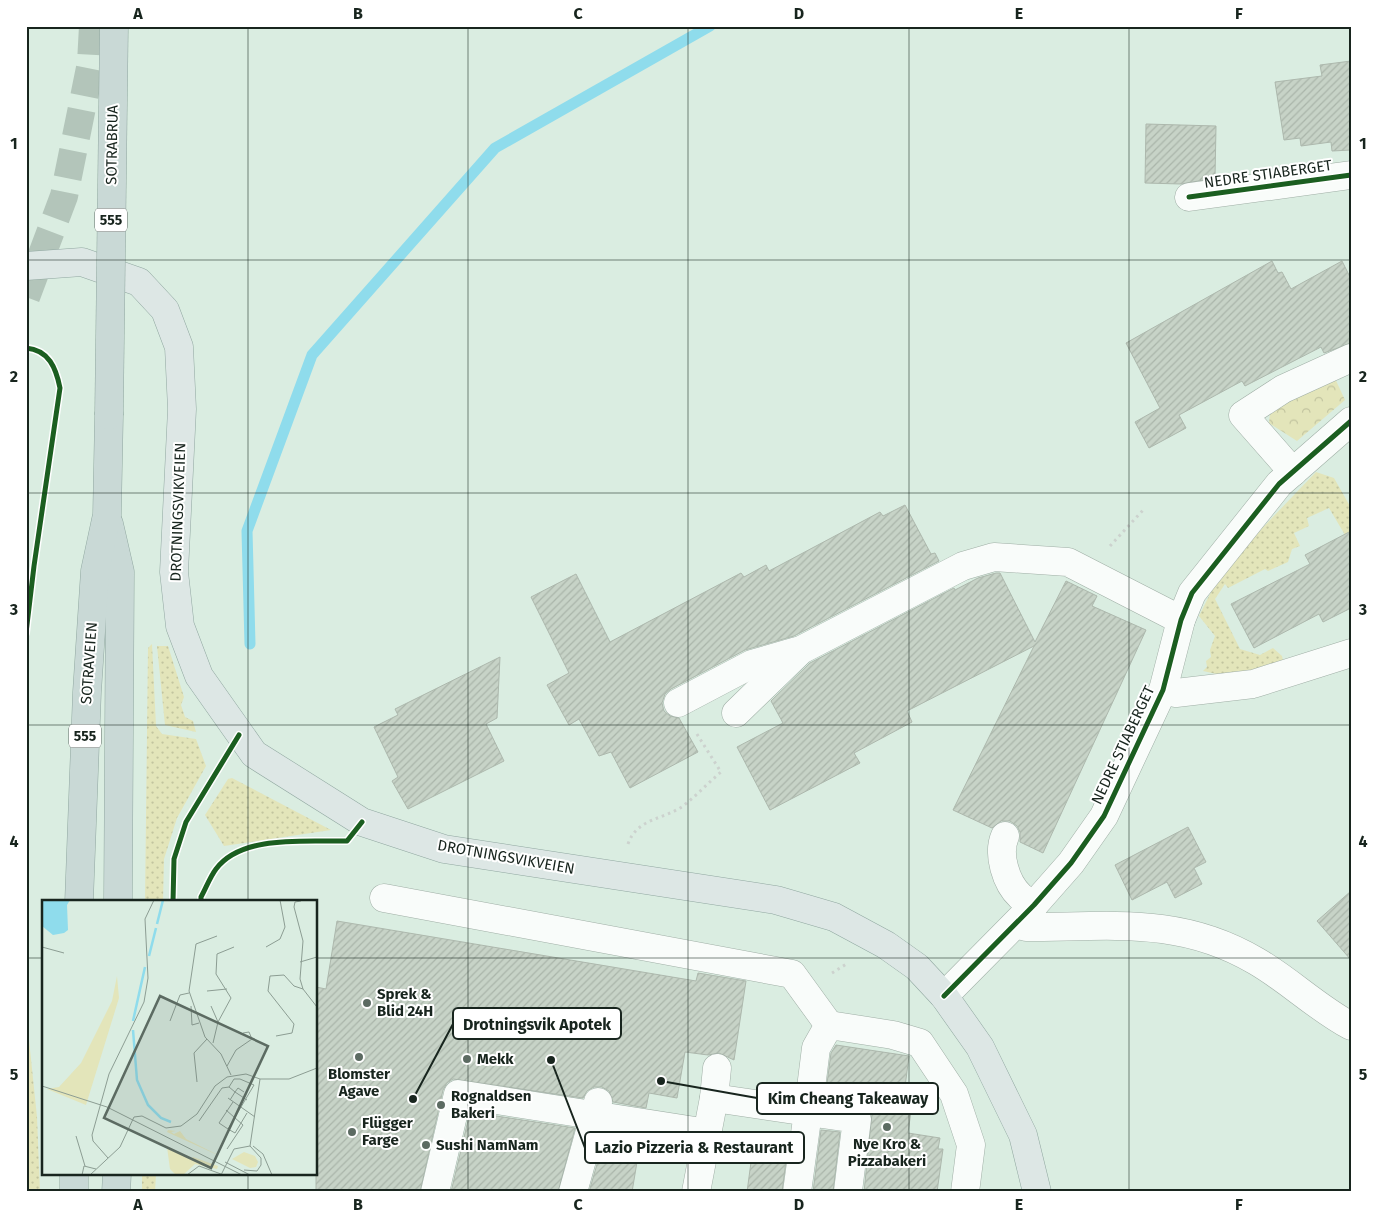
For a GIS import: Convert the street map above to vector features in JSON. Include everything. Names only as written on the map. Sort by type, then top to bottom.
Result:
[{"type":"highway","name":"SOTRABRUA","points":[[109,415],[114,26]]},
{"type":"highway","name":"SOTRAVEIEN","points":[[79,900],[86,692],[95,571],[107,516],[109,415]]},
{"type":"highway","name":"SOTRAVEIEN","points":[[107,516],[120,572],[118,900]]},
{"type":"highway","points":[[74,1176],[74,1192]]},
{"type":"highway","points":[[116,1176],[116,1192]]},
{"type":"main road","name":"DROTNINGSVIKVEIEN","points":[[26,266],[82,262],[139,282],[165,310],[179,347],[182,409],[174,572],[180,626],[199,676],[254,754],[362,822],[444,849],[776,900],[834,917],[886,945],[917,967],[944,996],[980,1047],[1023,1135],[1036,1192]]},
{"type":"street","name":"NEDRE STIABERGET","points":[[1189,197],[1351,175]]},
{"type":"street","points":[[1293,472],[1243,415],[1283,389],[1351,358]]},
{"type":"street","name":"NEDRE STIABERGET","points":[[944,996],[1026,914],[1072,863],[1104,816],[1163,690],[1181,620],[1192,593],[1279,484],[1351,421]]},
{"type":"street","points":[[678,703],[752,664],[800,650],[963,566],[994,557],[1068,562],[1181,620]]},
{"type":"street","points":[[736,713],[800,650]]},
{"type":"street","name":"NEDRE STIABERGET","points":[[1163,690],[1176,693],[1253,684],[1351,653]]},
{"type":"street","points":[[1005,836],[1001,846],[1004,870],[1020,896],[1026,914],[1026,927],[1131,926],[1171,929],[1207,938],[1256,961],[1351,1026]]},
{"type":"street","points":[[384,898],[792,974],[829,1025],[893,1035],[920,1043],[954,1094],[971,1145],[965,1192]]},
{"type":"street","points":[[797,1192],[816,1048],[829,1025]]},
{"type":"street","points":[[696,1192],[714,1098],[717,1068]]},
{"type":"street","points":[[435,1192],[458,1094],[708,1133]]},
{"type":"street","points":[[714,1098],[857,1119],[848,1191]]},
{"type":"street","points":[[573,1192],[598,1102]]},
{"type":"path","points":[[1117,538],[1145,508]]},
{"type":"path","points":[[627,850],[631,836],[637,828],[648,821],[672,813],[684,805],[721,772],[678,703]]},
{"type":"path","points":[[834,971],[853,960]]},
{"type":"green space","points":[[1332,372],[1345,400],[1297,441],[1269,423],[1271,403]]},
{"type":"green space","points":[[1316,472],[1334,478],[1351,508],[1351,545],[1329,508],[1307,518],[1309,526],[1294,533],[1300,546],[1292,549],[1288,562],[1268,571],[1265,569],[1228,588],[1225,584],[1215,599],[1240,649],[1260,655],[1273,648],[1282,656],[1284,665],[1221,675],[1203,671],[1207,667],[1206,661],[1211,657],[1210,650],[1215,636],[1199,616],[1217,580],[1247,544]]},
{"type":"green space","points":[[152,644],[156,726],[162,734],[196,739],[206,766],[177,818],[164,859],[163,900],[145,900],[148,648]]},
{"type":"green space","points":[[157,646],[168,646],[184,697],[181,705],[185,717],[193,721],[196,732],[165,725]]},
{"type":"green space","points":[[232,778],[331,830],[224,846],[205,815],[228,779]]},
{"type":"green space","points":[[26,1011],[37,1117],[40,1192],[26,1192]]},
{"type":"green space","points":[[142,1176],[156,1176],[155,1192],[142,1192]]},
{"type":"building","points":[[1351,61],[1351,150],[1332,151],[1331,142],[1301,146],[1300,138],[1284,140],[1275,82],[1322,76],[1320,65]]},
{"type":"building","points":[[1146,124],[1216,126],[1215,178],[1181,184],[1145,183]]},
{"type":"building","points":[[1272,261],[1278,273],[1282,272],[1291,289],[1342,261],[1351,279],[1351,343],[1324,353],[1321,347],[1245,386],[1242,381],[1179,415],[1186,428],[1149,448],[1135,422],[1160,408],[1126,343]]},
{"type":"building","points":[[905,505],[931,554],[935,553],[939,561],[794,636],[745,650],[665,694],[662,703],[664,711],[670,716],[679,718],[698,752],[630,788],[611,752],[599,756],[579,719],[569,725],[547,685],[569,673],[531,597],[576,574],[610,642],[741,573],[744,577],[766,565],[769,571],[880,512],[883,516]]},
{"type":"building","points":[[1351,531],[1351,608],[1323,622],[1319,614],[1254,648],[1231,604],[1310,564],[1305,555]]},
{"type":"building","points":[[1000,573],[1035,642],[1066,581],[1097,596],[1092,606],[1146,630],[1043,853],[1020,842],[1020,832],[1017,826],[1010,821],[1001,821],[992,828],[953,810],[1034,646],[907,711],[912,722],[854,753],[860,763],[770,810],[737,747],[783,723],[771,701],[810,663],[954,588],[955,590],[978,578]]},
{"type":"building","points":[[500,657],[497,718],[486,724],[504,761],[408,809],[392,781],[398,777],[374,727],[398,715],[395,709]]},
{"type":"building","points":[[1188,827],[1206,862],[1194,868],[1202,884],[1175,898],[1167,882],[1132,900],[1115,865]]},
{"type":"building","points":[[1351,891],[1351,960],[1317,921]]},
{"type":"building","points":[[337,921],[696,981],[698,973],[746,981],[734,1060],[719,1053],[708,1055],[685,1052],[677,1098],[649,1093],[646,1108],[613,1102],[609,1091],[602,1087],[594,1087],[587,1091],[583,1098],[453,1079],[447,1083],[443,1090],[420,1192],[316,1192],[316,1176],[318,1176],[318,987],[326,989]]},
{"type":"building","points":[[836,1045],[909,1056],[902,1110],[911,1111],[908,1133],[940,1138],[938,1149],[943,1149],[937,1192],[864,1192],[872,1113],[867,1107],[860,1104],[825,1099],[831,1053]]},
{"type":"building","points":[[470,1112],[575,1128],[558,1192],[451,1192]]},
{"type":"building","points":[[821,1130],[840,1132],[833,1192],[813,1192]]},
{"type":"building","points":[[606,1133],[641,1138],[632,1192],[589,1192]]},
{"type":"building","points":[[754,1140],[788,1145],[782,1192],[747,1192]]},
{"type":"waterway","points":[[250,644],[247,531],[312,355],[495,148],[710,26]]},
{"type":"tunnel","points":[[26,297],[64,196],[91,63],[93,26]]},
{"type":"cycle path","points":[[1189,197],[1351,175]]},
{"type":"cycle path","points":[[26,348],[34,349],[46,356],[54,367],[60,388],[26,633]]},
{"type":"cycle path","points":[[944,996],[1034,905],[1071,863],[1104,816],[1163,690],[1181,620],[1192,593],[1279,484],[1351,421]]},
{"type":"cycle path","points":[[173,900],[174,859],[186,822],[239,735]]},
{"type":"cycle path","points":[[201,900],[216,869],[227,858],[242,850],[277,842],[347,841],[362,822]]},
{"type":"place","name":"Sprek & Blid 24H","points":[[367,1003]]},
{"type":"place","name":"Blomster Agave","points":[[359,1057]]},
{"type":"place","name":"Mekk","points":[[467,1059]]},
{"type":"place","name":"Lazio Pizzeria & Restaurant","points":[[551,1060]]},
{"type":"place","name":"Kim Cheang Takeaway","points":[[661,1081]]},
{"type":"place","name":"Drotningsvik Apotek","points":[[413,1099]]},
{"type":"place","name":"Rognaldsen Bakeri","points":[[441,1105]]},
{"type":"place","name":"Nye Kro & Pizzabakeri","points":[[887,1127]]},
{"type":"place","name":"Flügger Farge","points":[[352,1132]]},
{"type":"place","name":"Sushi NamNam","points":[[426,1145]]}]
